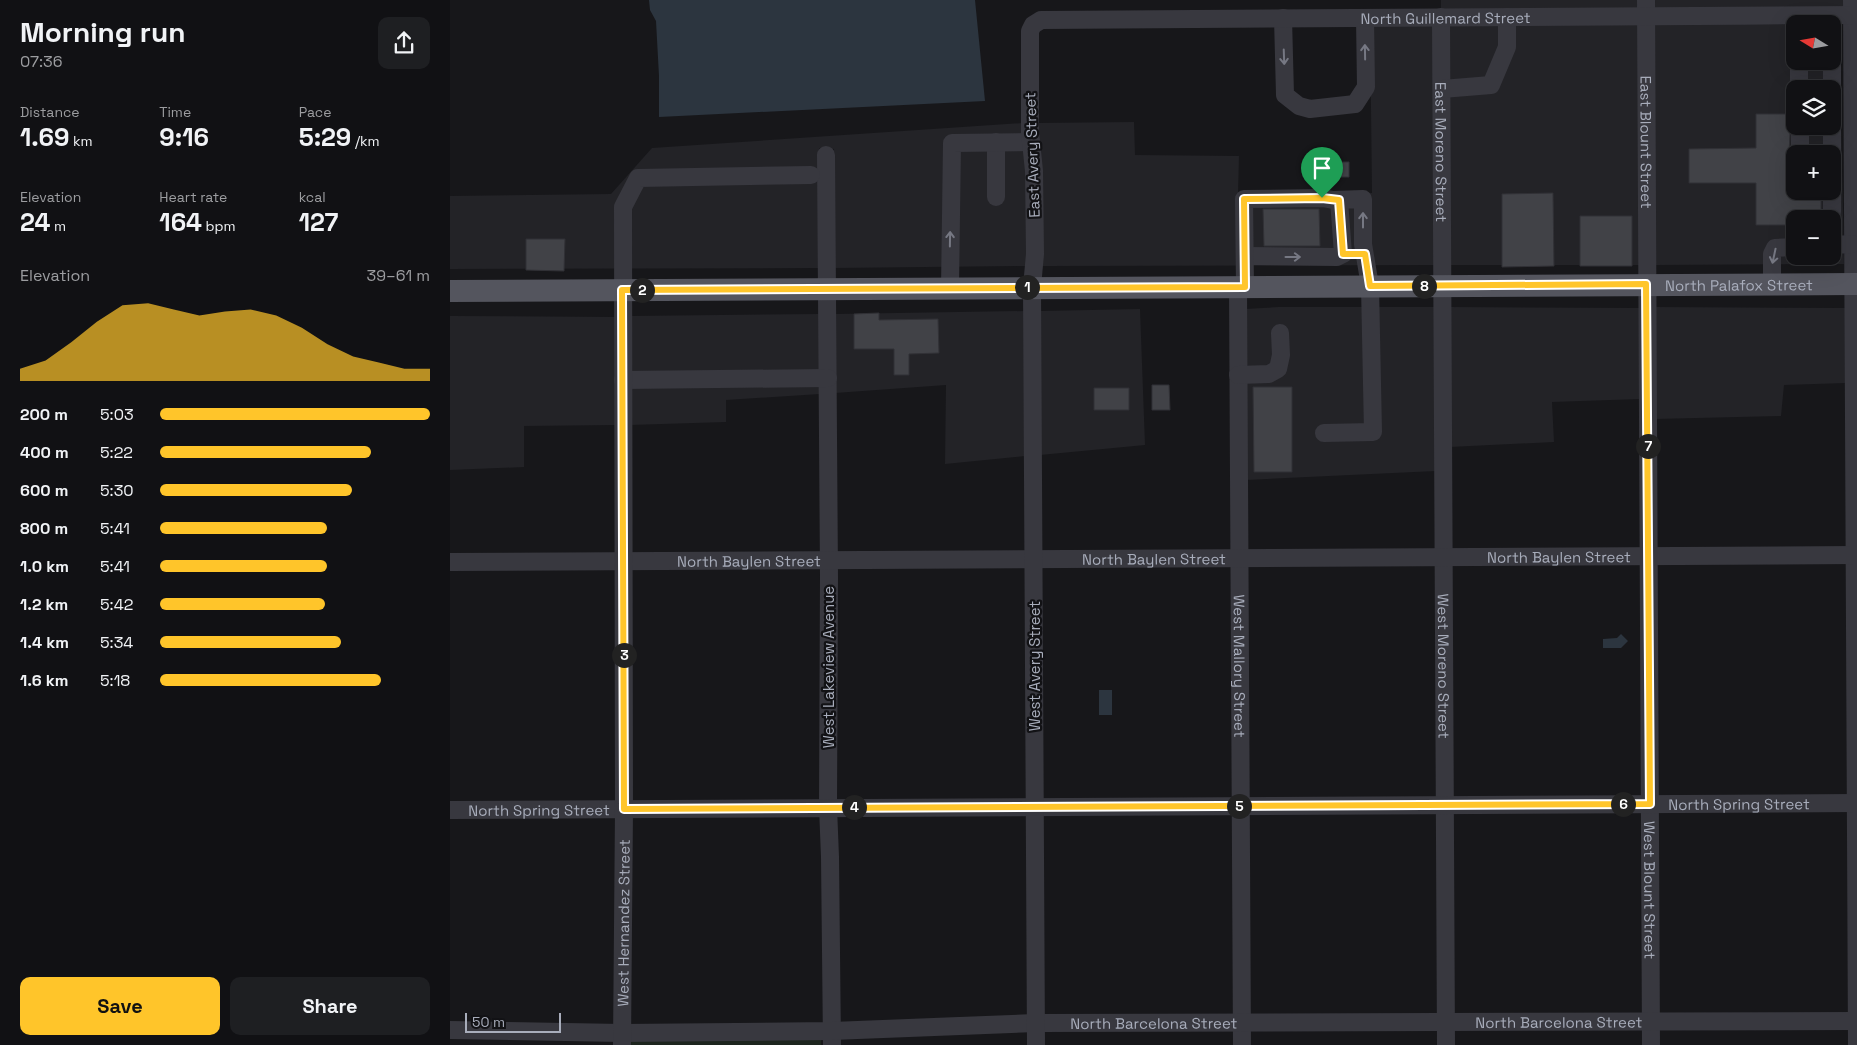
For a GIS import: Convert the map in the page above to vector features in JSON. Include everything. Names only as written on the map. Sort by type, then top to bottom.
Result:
[{"type":"main road","name":"North Palafox Street","points":[[450,291],[1855,284]]},
{"type":"street","name":"North Guillemard Street","points":[[1035,23],[1041,20],[1507,18],[1646,8],[1853,10]]},
{"type":"street","name":"East Blount Street","points":[[1646,8],[1646,284]]},
{"type":"street","points":[[1853,10],[1852,244],[1855,284],[1857,1045]]},
{"type":"street","name":"East Moreno Street","points":[[1441,17],[1442,286]]},
{"type":"street","points":[[1283,18],[1285,95],[1298,106],[1310,110],[1355,104],[1366,87],[1365,18]]},
{"type":"street","points":[[1442,89],[1491,86],[1507,47],[1507,18]]},
{"type":"street","name":"East Avery Street","points":[[1032,287],[1035,245],[1034,171],[1031,142],[1030,31],[1035,23]]},
{"type":"street","points":[[1841,59],[1852,58]]},
{"type":"street","points":[[996,142],[996,197]]},
{"type":"street","points":[[950,288],[952,143],[1031,142]]},
{"type":"street","name":"West Lakeview Avenue","points":[[826,155],[828,288],[828,807],[832,1038]]},
{"type":"street","name":"West Hernandez Street","points":[[622,1039],[624,561],[622,213],[625,201],[638,178],[812,175]]},
{"type":"street","name":"West Mallory Street","points":[[1242,1045],[1238,375],[1241,287],[1245,256],[1244,199],[1322,198],[1339,200]]},
{"type":"street","points":[[1324,433],[1372,432],[1370,286],[1363,244],[1363,199],[1339,200],[1343,254]]},
{"type":"street","points":[[1841,245],[1852,244]]},
{"type":"street","points":[[1772,284],[1772,254],[1775,248],[1786,247]]},
{"type":"street","points":[[1245,256],[1337,257],[1343,254],[1365,254]]},
{"type":"street","name":"West Blount Street","points":[[1646,284],[1651,1045]]},
{"type":"street","name":"West Moreno Street","points":[[1442,286],[1446,1045]]},
{"type":"street","name":"West Avery Street","points":[[1032,287],[1036,1045]]},
{"type":"street","points":[[1238,375],[1269,374],[1278,369],[1281,354],[1280,333]]},
{"type":"street","points":[[623,380],[828,378]]},
{"type":"street","name":"North Baylen Street","points":[[450,562],[1856,555]]},
{"type":"street","name":"North Spring Street","points":[[450,810],[1856,803]]},
{"type":"street","name":"North Barcelona Street","points":[[450,1030],[622,1039],[832,1038],[1035,1023],[1857,1021]]},
{"type":"shaded area","points":[[649,0],[975,0],[985,101],[659,117],[656,21],[650,10]]},
{"type":"shaded area","points":[[1441,0],[1638,0],[1638,9],[1441,11]]},
{"type":"shaded area","points":[[1653,0],[1844,0],[1844,8],[1653,9]]},
{"type":"shaded area","points":[[1638,22],[1639,265],[1449,265],[1449,24]]},
{"type":"shaded area","points":[[1653,22],[1786,25],[1786,70],[1840,70],[1840,80],[1786,80],[1786,135],[1841,135],[1841,121],[1844,264],[1841,264],[1841,210],[1786,210],[1786,264],[1654,265]]},
{"type":"shaded area","points":[[1370,24],[1434,24],[1434,265],[1041,266],[1038,123],[1134,122],[1135,155],[1239,156],[1238,194],[1372,193]]},
{"type":"shaded area","points":[[1023,123],[1027,171],[1026,266],[835,268],[834,149],[819,148],[820,268],[450,269],[450,196],[611,194],[652,148]]},
{"type":"shaded area","points":[[1279,307],[1435,307],[1436,471],[1246,480],[1245,309]]},
{"type":"shaded area","points":[[1449,307],[1639,308],[1640,399],[1552,402],[1554,442],[1450,447]]},
{"type":"shaded area","points":[[1654,307],[1845,308],[1846,383],[1784,385],[1781,416],[1655,419]]},
{"type":"shaded area","points":[[1140,309],[1145,445],[1040,455],[1040,311]]},
{"type":"shaded area","points":[[1025,311],[1025,456],[945,464],[946,385],[835,393],[835,314]]},
{"type":"shaded area","points":[[820,314],[820,394],[726,400],[726,422],[630,425],[630,316]]},
{"type":"shaded area","points":[[450,316],[615,317],[615,425],[524,426],[524,467],[450,470]]},
{"type":"shaded area","points":[[1621,634],[1628,641],[1621,648],[1603,648],[1603,639],[1617,638]]},
{"type":"shaded area","points":[[1099,690],[1112,690],[1112,715],[1099,715]]},
{"type":"shaded area","points":[[821,1036],[821,1045],[631,1045],[631,1041]]},
{"type":"building","points":[[1756,114],[1786,114],[1786,135],[1790,135],[1789,145],[1786,145],[1786,200],[1821,200],[1821,210],[1786,210],[1786,225],[1756,225],[1756,183],[1689,183],[1689,149],[1756,148]]},
{"type":"building","points":[[1303,162],[1349,162],[1349,177],[1303,177]]},
{"type":"building","points":[[1553,193],[1554,266],[1502,267],[1502,194]]},
{"type":"building","points":[[1263,209],[1319,209],[1320,246],[1264,246]]},
{"type":"building","points":[[1580,216],[1632,216],[1632,266],[1580,266]]},
{"type":"building","points":[[526,239],[565,239],[564,271],[526,270]]},
{"type":"building","points":[[879,313],[879,320],[938,319],[939,353],[909,354],[909,375],[894,375],[894,349],[854,349],[854,314]]},
{"type":"building","points":[[1152,385],[1169,385],[1170,410],[1152,410]]},
{"type":"building","points":[[1253,387],[1292,387],[1292,472],[1254,472]]},
{"type":"building","points":[[1094,388],[1129,388],[1129,410],[1094,410]]},
{"type":"route","points":[[1322,198],[1339,200],[1343,254],[1365,254],[1370,286],[1646,284],[1650,804],[624,809],[622,290],[1245,287],[1244,199],[1322,198]]}]
